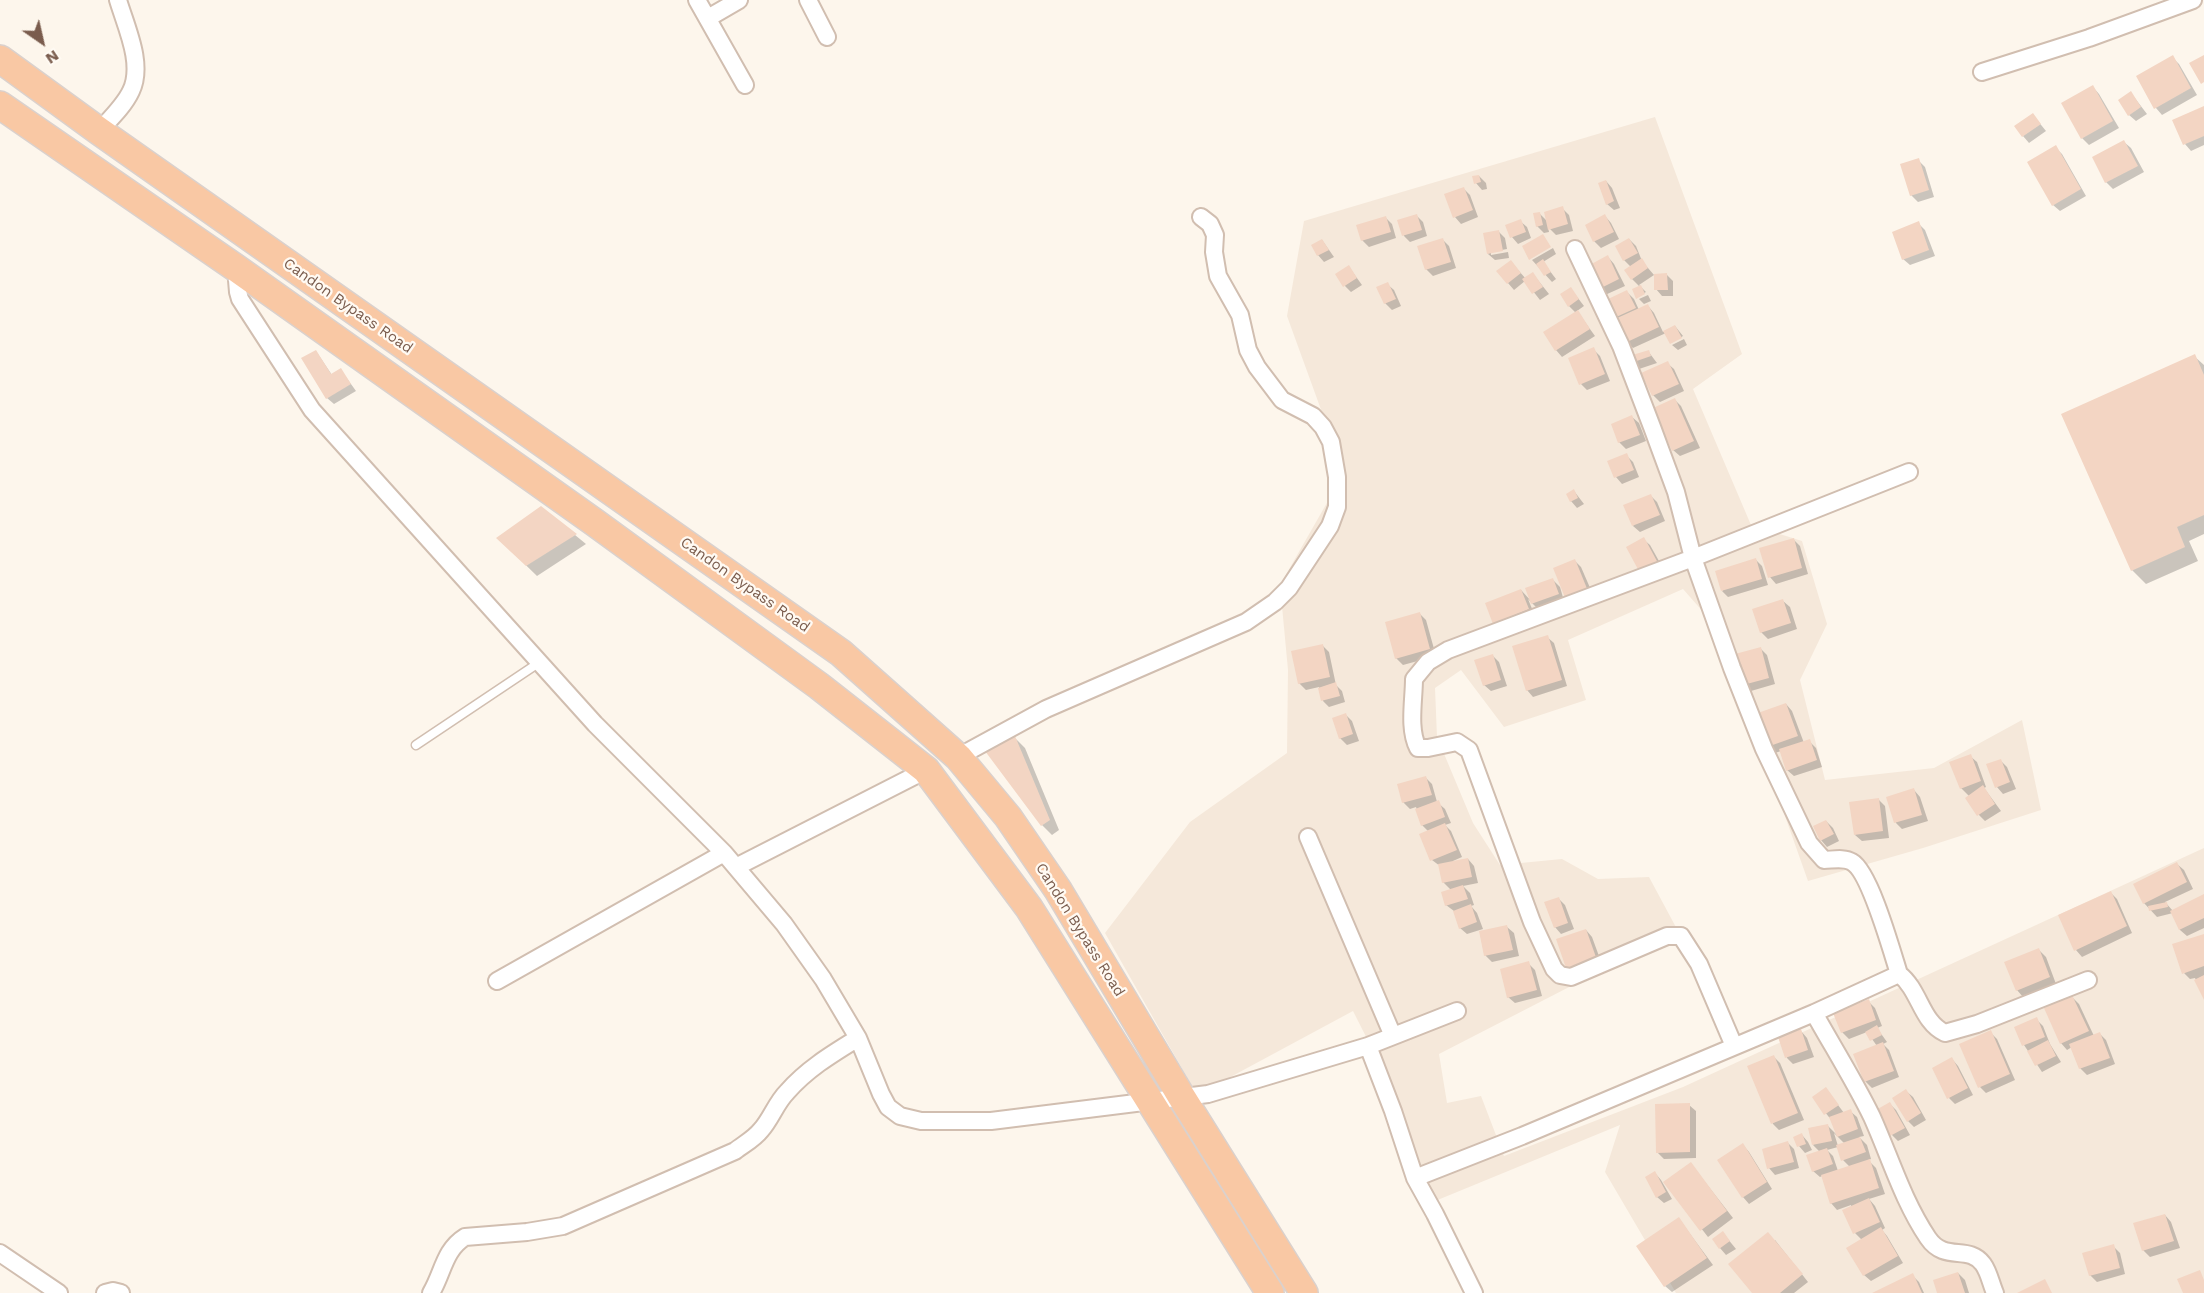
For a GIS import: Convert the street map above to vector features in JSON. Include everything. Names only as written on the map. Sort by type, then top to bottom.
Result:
[{"type":"highway","name":"Candon Bypass Road","points":[[0,59],[841,653],[958,757],[1008,817],[1058,890],[1181,1096],[1304,1293]]},
{"type":"highway","points":[[0,105],[236,268],[594,522],[819,686],[926,770],[1029,908],[1147,1100],[1270,1293]]},
{"type":"highway","points":[[594,522],[614,494]]},
{"type":"street","points":[[99,131],[123,104],[135,80],[135,63],[118,0]]},
{"type":"street","points":[[698,0],[745,85]]},
{"type":"street","points":[[708,18],[739,0]]},
{"type":"street","points":[[808,0],[827,37]]},
{"type":"street","points":[[1982,72],[2089,38],[2193,0]]},
{"type":"street","points":[[958,757],[1046,709],[1254,617],[1275,602],[1289,588],[1330,526],[1337,507],[1337,477],[1331,441],[1314,416],[1282,400],[1257,367],[1248,350],[1240,315],[1218,276],[1214,252],[1215,235],[1210,224],[1202,217]]},
{"type":"street","points":[[1575,249],[1621,346],[1652,427],[1676,492],[1693,558],[1760,739],[1809,843],[1824,860],[1845,860],[1859,868],[1866,879],[1899,974],[1913,988],[1933,1024],[1945,1033],[1977,1024],[2088,980]]},
{"type":"street","points":[[236,268],[240,299],[312,410],[595,724],[736,867],[790,933],[822,979],[858,1038],[880,1094],[888,1107],[900,1116],[921,1121],[991,1121],[1208,1094],[1368,1046],[1457,1011]]},
{"type":"street","points":[[1734,1046],[1699,964],[1681,936],[1667,936],[1582,974],[1571,977],[1560,975],[1551,964],[1532,922],[1469,750],[1457,742],[1419,748],[1414,736],[1414,679],[1428,662],[1448,650],[1693,558],[1909,472]]},
{"type":"street","points":[[736,867],[926,770]]},
{"type":"street","points":[[1308,837],[1393,1036]]},
{"type":"street","points":[[497,981],[724,853]]},
{"type":"street","points":[[1415,1178],[1522,1136],[1814,1013],[1899,974]]},
{"type":"street","points":[[1814,1013],[1870,1115],[1908,1202],[1929,1241],[1946,1253],[1971,1254],[1978,1259],[1984,1266],[1995,1293]]},
{"type":"street","points":[[431,1293],[448,1253],[457,1242],[465,1237],[528,1232],[563,1226],[735,1150],[763,1128],[780,1100],[807,1072],[858,1038]]},
{"type":"street","points":[[1368,1046],[1415,1178],[1474,1293]]},
{"type":"street","points":[[0,1253],[59,1293]]},
{"type":"street","points":[[105,1293],[113,1291],[121,1293]]},
{"type":"lane","points":[[416,745],[540,661]]},
{"type":"shaded area","points":[[1655,117],[1742,354],[1693,389],[1751,525],[1802,541],[1827,624],[1800,680],[1825,780],[1934,768],[2022,720],[2041,810],[1923,848],[1808,881],[1719,630],[1683,589],[1568,640],[1586,700],[1504,727],[1461,670],[1435,688],[1437,737],[1473,823],[1500,865],[1562,859],[1598,879],[1649,877],[1678,931],[1439,1054],[1447,1103],[1481,1096],[1504,1156],[1683,1087],[2204,848],[2204,1293],[1676,1293],[1605,1172],[1620,1125],[1423,1206],[1395,1094],[1353,1011],[1197,1095],[1105,933],[1190,822],[1287,753],[1288,670],[1280,585],[1344,473],[1287,316],[1304,221]]},
{"type":"building","points":[[2173,55],[2191,88],[2154,109],[2136,76]]},
{"type":"building","points":[[2204,55],[2204,82],[2201,84],[2189,63]]},
{"type":"building","points":[[2093,85],[2113,121],[2081,139],[2061,103]]},
{"type":"building","points":[[2131,91],[2141,107],[2128,116],[2118,100]]},
{"type":"building","points":[[2204,106],[2204,136],[2183,145],[2172,120]]},
{"type":"building","points":[[2033,113],[2041,124],[2022,137],[2014,126]]},
{"type":"building","points":[[2124,140],[2138,166],[2105,183],[2092,157]]},
{"type":"building","points":[[2056,145],[2081,189],[2052,206],[2027,162]]},
{"type":"building","points":[[1919,158],[1929,190],[1910,196],[1900,164]]},
{"type":"building","points":[[1479,175],[1481,182],[1474,184],[1472,176]]},
{"type":"building","points":[[1606,180],[1614,201],[1606,205],[1598,183]]},
{"type":"building","points":[[1464,187],[1473,210],[1453,218],[1444,194]]},
{"type":"building","points":[[1563,206],[1568,224],[1548,230],[1544,212]]},
{"type":"building","points":[[1540,212],[1543,225],[1536,227],[1533,213]]},
{"type":"building","points":[[1417,214],[1422,230],[1402,236],[1397,220]]},
{"type":"building","points":[[1605,214],[1614,232],[1593,242],[1585,225]]},
{"type":"building","points":[[1386,216],[1391,232],[1361,241],[1356,225]]},
{"type":"building","points":[[1521,219],[1526,232],[1510,238],[1505,225]]},
{"type":"building","points":[[1919,221],[1929,250],[1902,260],[1892,232]]},
{"type":"building","points":[[1499,230],[1503,251],[1487,254],[1483,233]]},
{"type":"building","points":[[1543,234],[1551,247],[1529,260],[1522,246]]},
{"type":"building","points":[[1443,238],[1451,262],[1425,270],[1417,246]]},
{"type":"building","points":[[1629,238],[1638,253],[1623,261],[1615,246]]},
{"type":"building","points":[[1322,239],[1329,250],[1317,256],[1311,245]]},
{"type":"building","points":[[1608,255],[1619,279],[1597,290],[1586,267]]},
{"type":"building","points":[[1642,258],[1648,268],[1631,280],[1624,270]]},
{"type":"building","points":[[1543,259],[1551,272],[1544,276],[1536,264]]},
{"type":"building","points":[[1511,260],[1521,273],[1507,284],[1496,271]]},
{"type":"building","points":[[1349,265],[1357,278],[1343,287],[1335,274]]},
{"type":"building","points":[[1533,272],[1543,287],[1532,294],[1522,279]]},
{"type":"building","points":[[1667,273],[1668,290],[1654,290],[1654,274]]},
{"type":"building","points":[[1388,282],[1396,299],[1384,304],[1376,287]]},
{"type":"building","points":[[1641,285],[1645,294],[1636,299],[1632,289]]},
{"type":"building","points":[[1571,287],[1579,299],[1568,307],[1560,294]]},
{"type":"building","points":[[1627,290],[1636,308],[1614,318],[1606,300]]},
{"type":"building","points":[[1648,304],[1659,327],[1625,343],[1615,319]]},
{"type":"building","points":[[1578,310],[1590,329],[1555,351],[1543,332]]},
{"type":"building","points":[[1675,325],[1682,338],[1670,344],[1663,331]]},
{"type":"building","points":[[1594,347],[1605,374],[1579,385],[1568,358]]},
{"type":"building","points":[[316,350],[331,374],[341,368],[351,384],[326,399],[301,358]]},
{"type":"building","points":[[1649,350],[1651,356],[1631,363],[1629,356]]},
{"type":"building","points":[[2195,354],[2204,375],[2204,515],[2177,527],[2185,547],[2131,571],[2061,414]]},
{"type":"building","points":[[1668,361],[1679,384],[1652,396],[1641,373]]},
{"type":"building","points":[[1675,398],[1694,441],[1672,451],[1653,408]]},
{"type":"building","points":[[1632,415],[1640,435],[1618,443],[1611,424]]},
{"type":"building","points":[[1627,453],[1634,470],[1614,478],[1607,461]]},
{"type":"building","points":[[1574,489],[1578,498],[1570,502],[1566,494]]},
{"type":"building","points":[[1651,494],[1660,515],[1632,526],[1623,505]]},
{"type":"building","points":[[541,506],[577,534],[526,566],[496,538]]},
{"type":"building","points":[[1644,537],[1658,563],[1640,573],[1626,547]]},
{"type":"building","points":[[1794,538],[1802,568],[1768,578],[1759,548]]},
{"type":"building","points":[[1756,558],[1762,579],[1721,591],[1715,571]]},
{"type":"building","points":[[1575,559],[1588,591],[1566,600],[1553,568]]},
{"type":"building","points":[[1553,578],[1559,594],[1531,604],[1525,588]]},
{"type":"building","points":[[1521,589],[1529,609],[1493,624],[1485,603]]},
{"type":"building","points":[[1783,599],[1791,623],[1760,633],[1752,609]]},
{"type":"building","points":[[1420,612],[1430,649],[1395,659],[1385,622]]},
{"type":"building","points":[[1548,635],[1562,680],[1526,691],[1512,646]]},
{"type":"building","points":[[1323,644],[1330,677],[1298,684],[1291,651]]},
{"type":"building","points":[[1761,647],[1769,678],[1743,685],[1735,654]]},
{"type":"building","points":[[1493,654],[1501,680],[1483,686],[1474,660]]},
{"type":"building","points":[[1336,682],[1340,696],[1321,701],[1318,688]]},
{"type":"building","points":[[1786,703],[1798,736],[1767,747],[1755,714]]},
{"type":"building","points":[[1346,713],[1353,734],[1339,739],[1332,718]]},
{"type":"building","points":[[1015,736],[1050,820],[1041,826],[985,751]]},
{"type":"building","points":[[1810,739],[1817,760],[1786,771],[1779,749]]},
{"type":"building","points":[[1971,754],[1981,781],[1960,789],[1949,762]]},
{"type":"building","points":[[2001,759],[2010,782],[1995,788],[1986,764]]},
{"type":"building","points":[[1426,776],[1432,795],[1402,803],[1397,784]]},
{"type":"building","points":[[1983,785],[1995,804],[1977,816],[1965,798]]},
{"type":"building","points":[[1914,788],[1922,815],[1894,823],[1886,797]]},
{"type":"building","points":[[1879,798],[1883,831],[1854,835],[1849,802]]},
{"type":"building","points":[[1439,800],[1445,817],[1421,826],[1415,809]]},
{"type":"building","points":[[1826,820],[1834,834],[1820,841],[1813,826]]},
{"type":"building","points":[[1445,823],[1457,850],[1430,861],[1419,834]]},
{"type":"building","points":[[1468,858],[1472,877],[1442,883],[1438,864]]},
{"type":"building","points":[[2177,862],[2187,882],[2143,904],[2133,884]]},
{"type":"building","points":[[1463,885],[1468,899],[1445,906],[1441,892]]},
{"type":"building","points":[[2111,891],[2127,926],[2074,951],[2058,915]]},
{"type":"building","points":[[2204,894],[2204,918],[2179,930],[2170,911]]},
{"type":"building","points":[[1559,897],[1568,923],[1554,928],[1544,902]]},
{"type":"building","points":[[2167,902],[2168,907],[2149,911],[2148,906]]},
{"type":"building","points":[[1471,904],[1477,922],[1459,929],[1453,911]]},
{"type":"building","points":[[1507,925],[1513,950],[1484,956],[1479,931]]},
{"type":"building","points":[[1586,929],[1597,960],[1567,971],[1556,939]]},
{"type":"building","points":[[2204,934],[2204,966],[2182,974],[2172,944]]},
{"type":"building","points":[[2039,948],[2050,977],[2016,991],[2004,962]]},
{"type":"building","points":[[1529,961],[1537,990],[1507,998],[1500,969]]},
{"type":"building","points":[[2204,975],[2204,1000],[2194,980]]},
{"type":"building","points":[[2072,995],[2089,1031],[2060,1044],[2044,1008]]},
{"type":"building","points":[[1869,999],[1876,1020],[1841,1033],[1833,1013]]},
{"type":"building","points":[[2037,1017],[2045,1037],[2022,1046],[2014,1027]]},
{"type":"building","points":[[1877,1025],[1882,1035],[1870,1041],[1865,1032]]},
{"type":"building","points":[[1801,1029],[1808,1050],[1785,1058],[1778,1037]]},
{"type":"building","points":[[1991,1030],[2010,1074],[1978,1088],[1959,1044]]},
{"type":"building","points":[[2100,1032],[2110,1058],[2079,1069],[2069,1044]]},
{"type":"building","points":[[2048,1040],[2056,1056],[2035,1066],[2027,1051]]},
{"type":"building","points":[[1883,1042],[1894,1071],[1864,1082],[1853,1054]]},
{"type":"building","points":[[1774,1055],[1798,1113],[1771,1124],[1747,1066]]},
{"type":"building","points":[[1952,1057],[1968,1088],[1947,1099],[1932,1068]]},
{"type":"building","points":[[1826,1087],[1839,1105],[1824,1115],[1812,1097]]},
{"type":"building","points":[[1906,1089],[1921,1113],[1907,1122],[1892,1098]]},
{"type":"building","points":[[1890,1102],[1905,1128],[1890,1136],[1876,1110]]},
{"type":"building","points":[[1690,1103],[1690,1152],[1656,1153],[1655,1104]]},
{"type":"building","points":[[1851,1109],[1858,1129],[1837,1137],[1829,1117]]},
{"type":"building","points":[[1828,1124],[1832,1141],[1812,1145],[1808,1128]]},
{"type":"building","points":[[1802,1133],[1806,1144],[1797,1147],[1793,1137]]},
{"type":"building","points":[[1860,1137],[1866,1152],[1841,1161],[1836,1145]]},
{"type":"building","points":[[1788,1141],[1794,1162],[1767,1169],[1762,1149]]},
{"type":"building","points":[[1743,1143],[1767,1182],[1742,1198],[1717,1160]]},
{"type":"building","points":[[1827,1148],[1833,1164],[1812,1172],[1806,1155]]},
{"type":"building","points":[[1870,1159],[1879,1188],[1830,1204],[1821,1175]]},
{"type":"building","points":[[1691,1162],[1727,1211],[1700,1231],[1663,1182]]},
{"type":"building","points":[[1655,1171],[1666,1192],[1656,1198],[1645,1177]]},
{"type":"building","points":[[1869,1198],[1880,1222],[1853,1234],[1842,1210]]},
{"type":"building","points":[[2165,1214],[2174,1241],[2142,1251],[2133,1223]]},
{"type":"building","points":[[1679,1217],[1707,1258],[1664,1287],[1636,1246]]},
{"type":"building","points":[[1881,1227],[1898,1256],[1863,1276],[1846,1248]]},
{"type":"building","points":[[1723,1231],[1730,1241],[1719,1249],[1712,1239]]},
{"type":"building","points":[[1768,1232],[1803,1274],[1780,1293],[1752,1293],[1728,1264]]},
{"type":"building","points":[[2114,1244],[2120,1268],[2089,1276],[2082,1253]]},
{"type":"building","points":[[2200,1270],[2204,1280],[2204,1293],[2183,1293],[2177,1279]]},
{"type":"building","points":[[1958,1272],[1965,1293],[1937,1293],[1933,1280]]},
{"type":"building","points":[[1913,1273],[1922,1293],[1872,1293]]},
{"type":"building","points":[[2045,1279],[2052,1293],[2017,1293]]}]
